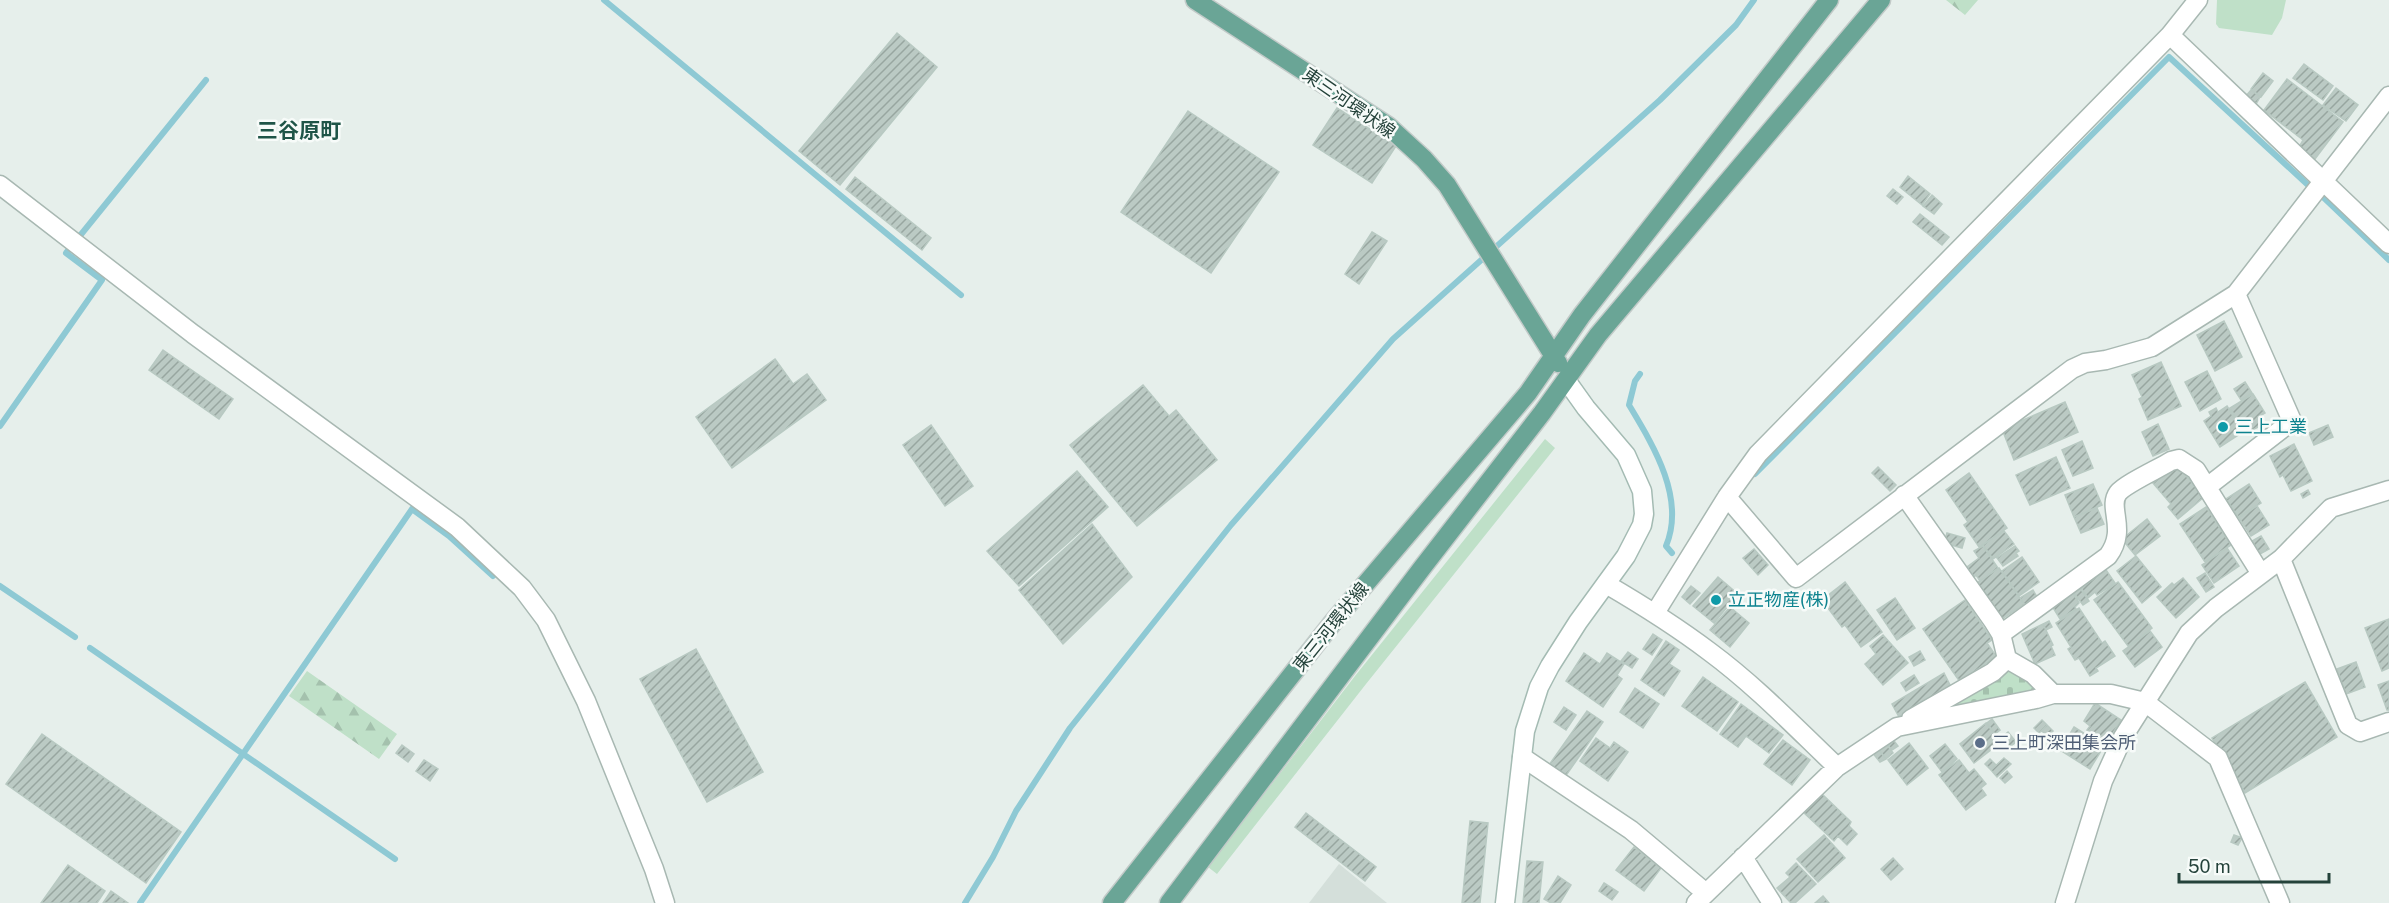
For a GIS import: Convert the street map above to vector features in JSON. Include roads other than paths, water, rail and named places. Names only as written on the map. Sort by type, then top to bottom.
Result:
[{"type":"main road","name":"東三河環状線","points":[[1196,0],[1388,126],[1424,159],[1447,185],[1553,354],[1566,380]]},
{"type":"main road","name":"東三河環状線","points":[[1112,903],[1334,621],[1528,393],[1582,315],[1829,0]]},
{"type":"main road","name":"東三河環状線","points":[[1169,903],[1598,335],[1881,0]]},
{"type":"street","points":[[1655,613],[1727,497],[1758,454],[2170,35],[2198,0]]},
{"type":"street","points":[[2170,35],[2389,244]]},
{"type":"street","points":[[1727,497],[1796,578],[2072,369],[2085,363],[2106,360],[2152,347],[2236,294],[2389,96]]},
{"type":"street","points":[[0,185],[193,334],[457,527],[522,588],[546,620],[586,701],[654,869],[665,903]]},
{"type":"street","points":[[2207,487],[2292,421],[2236,294]]},
{"type":"street","points":[[1505,903],[1525,731],[1539,687],[1559,650],[1626,556],[1642,525],[1644,514],[1642,491],[1626,455],[1586,408],[1566,380]]},
{"type":"street","points":[[2001,634],[2108,556],[2118,535],[2115,500],[2119,491],[2171,461],[2179,459],[2196,470],[2261,574]]},
{"type":"street","points":[[2065,903],[2103,781],[2123,737],[2189,633],[2216,608],[2281,559],[2331,508],[2389,490]]},
{"type":"street","points":[[1904,495],[2001,634],[2007,659],[2033,674],[2053,694]]},
{"type":"street","points":[[2281,559],[2348,725],[2360,732],[2389,722]]},
{"type":"street","points":[[1606,584],[1655,613],[1712,652],[1837,767]]},
{"type":"street","points":[[1522,757],[1631,830],[1701,898],[1837,767],[1897,727],[1993,672],[2007,659]]},
{"type":"street","points":[[1897,727],[2053,694],[2111,694],[2145,702],[2218,758],[2280,903]]},
{"type":"street","points":[[1743,857],[1772,903]]},
{"type":"waterway","points":[[604,0],[961,295]]},
{"type":"waterway","points":[[965,903],[993,857],[1016,811],[1070,728],[1231,525],[1393,339],[1660,100],[1736,25],[1754,0]]},
{"type":"waterway","points":[[1755,474],[2169,57],[2308,185]]},
{"type":"waterway","points":[[0,426],[102,280],[66,253],[206,80]]},
{"type":"waterway","points":[[2322,196],[2389,260]]},
{"type":"waterway","points":[[1640,374],[1635,381],[1629,405],[1648,437],[1664,472],[1672,509],[1671,528],[1666,546],[1672,553]]},
{"type":"waterway","points":[[140,903],[412,509],[449,536],[493,576]]},
{"type":"waterway","points":[[0,586],[75,637]]},
{"type":"waterway","points":[[90,648],[395,859]]},
{"type":"place","name":"三上工業","points":[[2223,427]]},
{"type":"place","name":"立正物産(株)","points":[[1716,600]]},
{"type":"place","name":"三上町深田集会所","points":[[1980,743]]},
{"type":"district","name":"三谷原町","points":[[299,131]]}]
